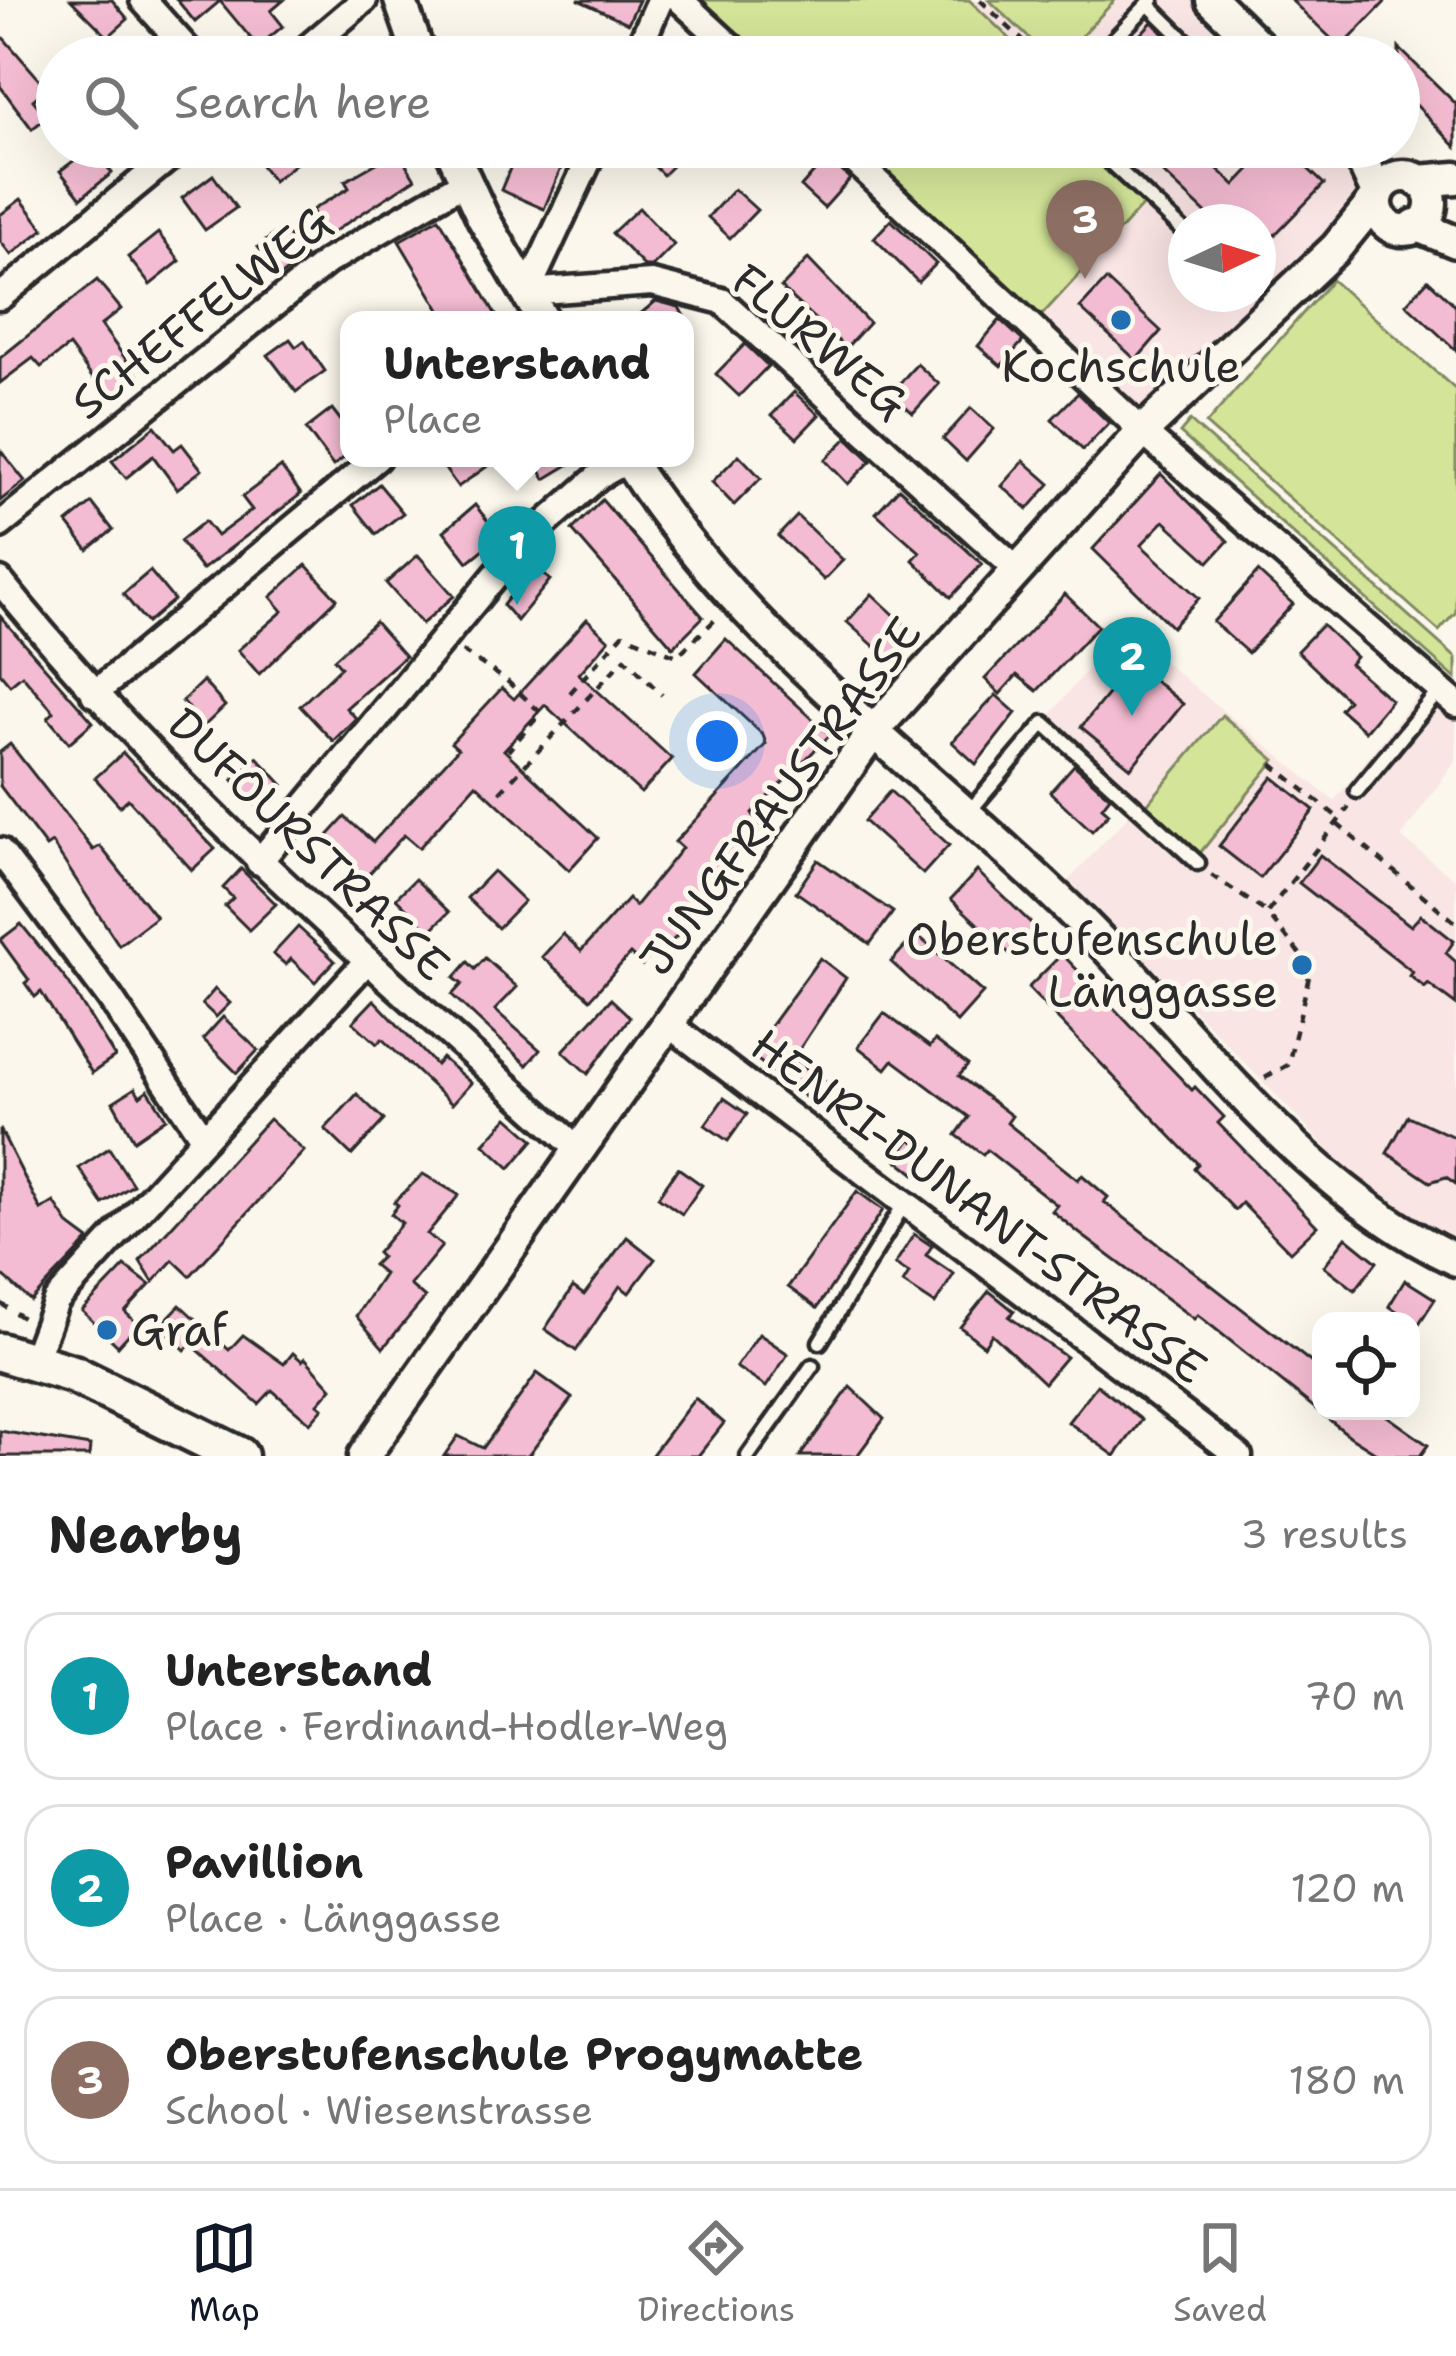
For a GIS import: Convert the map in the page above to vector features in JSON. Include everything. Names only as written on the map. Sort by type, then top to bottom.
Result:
[{"type":"main road","points":[[17,1356],[116,1393],[240,1456]]},
{"type":"street","points":[[143,0],[175,36]]},
{"type":"street","points":[[322,36],[364,0]]},
{"type":"street","points":[[400,0],[413,36]]},
{"type":"street","points":[[644,36],[660,0]]},
{"type":"street","points":[[680,0],[719,36]]},
{"type":"street","points":[[1212,0],[1249,36]]},
{"type":"street","points":[[0,297],[157,168]]},
{"type":"street","points":[[458,168],[538,311]]},
{"type":"street","points":[[527,292],[585,168]]},
{"type":"street","points":[[862,168],[1143,430],[1448,697]]},
{"type":"street","points":[[1379,168],[1456,242]]},
{"type":"street","points":[[1390,168],[1416,203]]},
{"type":"street","points":[[1416,203],[1456,178]]},
{"type":"street","name":"SCHEFFELWEG","points":[[0,525],[327,262],[464,182]]},
{"type":"street","name":"JUNGFRAUSTRASSE","points":[[364,1456],[875,729],[1143,430],[1336,248],[1416,203]]},
{"type":"street","name":"FLURWEG","points":[[527,292],[652,284],[722,301],[1016,569]]},
{"type":"street","points":[[94,694],[366,467]]},
{"type":"street","points":[[259,862],[535,531],[614,467]]},
{"type":"street","points":[[633,467],[670,523],[743,609],[1078,917],[1241,1092],[1355,1202],[1456,1260]]},
{"type":"street","name":"DUFOURSTRASSE","points":[[0,581],[94,694],[259,862],[579,1150]]},
{"type":"street","points":[[0,851],[110,998],[204,1139]]},
{"type":"street","points":[[17,1356],[56,1301],[367,961]]},
{"type":"street","name":"HENRI-DUNANT-STRASSE","points":[[667,1023],[907,1200],[1239,1456]]},
{"type":"lane","points":[[1117,36],[1150,2],[1182,36]]},
{"type":"lane","points":[[1116,168],[1168,216]]},
{"type":"lane","points":[[1357,791],[1448,697]]},
{"type":"lane","points":[[968,813],[1044,723],[1198,863]]},
{"type":"lane","points":[[820,1342],[907,1200]]},
{"type":"lane","points":[[748,1456],[812,1366]]},
{"type":"path","points":[[980,0],[1018,36]]},
{"type":"path","points":[[570,693],[623,634],[677,656],[725,609]]},
{"type":"path","points":[[443,639],[506,680],[541,713],[508,751]]},
{"type":"path","points":[[500,792],[625,658],[662,695]]},
{"type":"path","points":[[1272,764],[1456,923]]},
{"type":"path","points":[[1268,913],[1339,822],[1357,791]]},
{"type":"path","points":[[1198,863],[1244,901],[1268,913],[1311,968],[1288,1065],[1241,1092]]},
{"type":"shaded area","points":[[680,0],[1212,0],[1249,36],[719,36]]},
{"type":"shaded area","points":[[862,168],[1366,168],[1377,193],[1276,296],[1276,204],[1168,204],[1168,312],[1260,312],[1143,431]]},
{"type":"shaded area","name":"Oberstufenschule Länggasse","points":[[1121,627],[1334,801],[1424,688],[1456,712],[1456,760],[1401,837],[1456,880],[1456,1238],[1407,1214],[1346,1168],[1069,880],[1129,815],[1127,799],[1044,723]]},
{"type":"green space","points":[[701,0],[969,0],[1007,36],[740,36]]},
{"type":"green space","points":[[989,0],[1115,0],[1082,36],[1027,36]]},
{"type":"green space","points":[[880,168],[1106,168],[1144,204],[1040,317]]},
{"type":"green space","points":[[1332,280],[1456,390],[1456,612],[1439,631],[1206,424]]},
{"type":"green space","points":[[1190,421],[1456,658],[1456,679],[1180,433]]},
{"type":"green space","points":[[1222,715],[1275,760],[1192,863],[1138,815]]},
{"type":"building","points":[[71,0],[112,0],[128,19],[107,36]]},
{"type":"building","points":[[177,0],[284,0],[271,11],[283,26],[271,36],[249,36],[220,1],[195,22]]},
{"type":"building","points":[[578,0],[639,0],[628,23]]},
{"type":"building","points":[[1291,0],[1387,0],[1352,36],[1328,36]]},
{"type":"building","points":[[1152,22],[1166,36],[1139,36]]},
{"type":"building","points":[[0,34],[36,75],[36,126],[32,129],[0,86]]},
{"type":"building","points":[[1420,69],[1456,104],[1456,147],[1420,109]]},
{"type":"building","points":[[108,168],[112,173],[81,198],[60,171]]},
{"type":"building","points":[[263,168],[290,168],[273,181]]},
{"type":"building","points":[[368,168],[408,168],[415,179],[327,236],[312,210],[349,188],[345,181]]},
{"type":"building","points":[[510,168],[561,168],[544,209],[501,190]]},
{"type":"building","points":[[817,168],[838,168],[850,179],[824,208],[801,187]]},
{"type":"building","points":[[1158,168],[1217,168],[1235,185],[1251,168],[1307,168],[1324,184],[1276,233],[1276,204],[1196,204]]},
{"type":"building","points":[[213,175],[236,208],[205,230],[182,198]]},
{"type":"building","points":[[734,189],[757,210],[730,238],[708,217]]},
{"type":"building","points":[[21,199],[44,229],[11,255],[0,241],[0,215]]},
{"type":"building","points":[[639,208],[674,245],[652,267],[645,267],[612,233]]},
{"type":"building","points":[[439,218],[494,311],[441,311],[399,241]]},
{"type":"building","points":[[891,220],[936,264],[918,282],[874,238]]},
{"type":"building","points":[[282,228],[305,257],[281,276],[258,247]]},
{"type":"building","points":[[158,233],[180,261],[150,285],[128,257]]},
{"type":"building","points":[[808,259],[869,323],[846,348],[781,288]]},
{"type":"building","points":[[97,280],[121,309],[101,325],[138,376],[108,399],[69,346],[41,367],[33,358],[0,383],[0,358]]},
{"type":"building","name":"Kochschule","points":[[1106,280],[1161,331],[1136,360],[1080,308]]},
{"type":"building","points":[[1428,280],[1456,306],[1456,350],[1406,304]]},
{"type":"building","points":[[656,301],[681,311],[644,311]]},
{"type":"building","points":[[1000,320],[1023,341],[1001,366],[978,346]]},
{"type":"building","points":[[290,339],[296,347],[304,341],[325,371],[296,392],[268,355]]},
{"type":"building","points":[[745,344],[768,366],[739,396],[716,374]]},
{"type":"building","points":[[917,364],[939,384],[913,413],[891,393]]},
{"type":"building","points":[[794,392],[819,415],[797,438],[772,415]]},
{"type":"building","points":[[1078,393],[1109,423],[1083,450],[1052,419]]},
{"type":"building","points":[[971,408],[994,429],[966,461],[943,439]]},
{"type":"building","points":[[332,409],[340,419],[340,461],[333,466],[306,429]]},
{"type":"building","points":[[155,426],[174,450],[182,444],[202,470],[177,489],[153,456],[126,478],[112,461]]},
{"type":"building","points":[[847,438],[871,461],[848,484],[825,460]]},
{"type":"building","points":[[0,450],[25,481],[0,501]]},
{"type":"building","points":[[739,455],[761,478],[734,505],[712,482]]},
{"type":"building","points":[[1024,461],[1050,484],[1028,509],[1002,486]]},
{"type":"building","points":[[281,467],[301,494],[202,570],[180,541],[205,521],[217,536],[252,510],[242,497]]},
{"type":"building","points":[[444,467],[486,467],[458,487]]},
{"type":"building","points":[[538,467],[565,467],[545,479]]},
{"type":"building","points":[[1161,474],[1228,541],[1209,562],[1164,521],[1141,545],[1199,598],[1172,627],[1093,549]]},
{"type":"building","points":[[379,484],[403,513],[376,534],[353,505]]},
{"type":"building","points":[[899,488],[982,564],[951,597],[913,560],[920,552],[876,513]]},
{"type":"building","points":[[602,500],[703,617],[673,647],[572,530]]},
{"type":"building","points":[[92,503],[113,530],[88,550],[67,523]]},
{"type":"building","points":[[475,505],[500,536],[468,562],[444,531]]},
{"type":"building","points":[[797,516],[843,560],[824,580],[778,536]]},
{"type":"building","points":[[418,555],[454,596],[422,624],[386,583]]},
{"type":"building","points":[[306,565],[337,599],[259,674],[238,650],[283,611],[271,597]]},
{"type":"building","points":[[534,566],[550,580],[517,621],[503,605]]},
{"type":"building","points":[[150,571],[174,600],[147,623],[123,594]]},
{"type":"building","points":[[1258,572],[1293,604],[1248,653],[1213,622]]},
{"type":"building","points":[[872,594],[915,634],[891,661],[847,622]]},
{"type":"building","points":[[1065,594],[1098,626],[1037,691],[1017,675],[1000,694],[985,679]]},
{"type":"building","points":[[0,616],[93,722],[69,743],[48,718],[54,712],[22,675],[10,685],[0,673]]},
{"type":"building","points":[[587,619],[609,640],[579,674],[672,759],[641,793],[545,705],[504,750],[598,838],[569,870],[476,784],[419,848],[404,835],[365,878],[324,840],[345,817],[373,842],[458,749],[451,743],[502,688],[514,699]]},
{"type":"building","points":[[375,622],[405,656],[346,708],[356,718],[333,741],[300,706],[341,667],[334,659]]},
{"type":"building","points":[[1322,625],[1356,657],[1350,664],[1391,700],[1365,731],[1340,709],[1348,700],[1297,651]]},
{"type":"building","points":[[726,639],[830,735],[752,813],[762,827],[723,868],[728,873],[700,902],[705,906],[662,952],[657,948],[642,965],[630,954],[590,999],[542,957],[563,934],[581,951],[628,899],[635,906],[682,848],[675,842],[766,744],[763,735],[696,673]]},
{"type":"building","points":[[1133,663],[1183,704],[1131,768],[1081,727]]},
{"type":"building","points":[[203,681],[225,706],[204,726],[182,701]]},
{"type":"building","points":[[996,695],[1016,713],[976,764],[952,742]]},
{"type":"building","points":[[10,744],[93,850],[100,846],[156,917],[119,945],[52,843],[46,847],[0,786],[0,752]]},
{"type":"building","points":[[123,753],[215,849],[192,870],[128,799],[120,806],[95,778]]},
{"type":"building","points":[[257,757],[283,785],[259,808],[233,780]]},
{"type":"building","points":[[1074,765],[1110,797],[1102,807],[1109,813],[1092,831],[1050,792]]},
{"type":"building","points":[[1273,777],[1314,810],[1260,878],[1219,846]]},
{"type":"building","points":[[890,791],[949,845],[923,874],[864,821]]},
{"type":"building","points":[[1320,855],[1411,926],[1421,915],[1454,941],[1446,953],[1456,962],[1456,1005],[1428,984],[1425,988],[1410,976],[1413,972],[1299,883]]},
{"type":"building","points":[[818,860],[893,912],[870,944],[796,892]]},
{"type":"building","points":[[241,869],[276,904],[249,930],[225,906],[233,898],[223,888]]},
{"type":"building","points":[[493,871],[524,901],[498,928],[467,898]]},
{"type":"building","points":[[977,871],[1035,927],[1010,954],[951,899]]},
{"type":"building","points":[[415,879],[449,912],[430,931],[396,898]]},
{"type":"building","points":[[21,924],[68,982],[115,1057],[92,1073],[41,992],[35,997],[25,983],[29,980],[0,940]]},
{"type":"building","points":[[298,927],[335,961],[315,982],[291,959],[286,965],[273,954]]},
{"type":"building","points":[[916,934],[983,993],[957,1022],[891,962]]},
{"type":"building","points":[[1062,954],[1192,1090],[1195,1087],[1224,1117],[1218,1123],[1317,1226],[1290,1252],[1242,1203],[1235,1210],[1194,1168],[1198,1164],[1028,988]]},
{"type":"building","points":[[485,958],[517,987],[495,1010],[540,1050],[527,1065],[452,995],[462,984],[454,978],[468,962],[475,969]]},
{"type":"building","points":[[820,958],[846,978],[793,1059],[833,1086],[818,1107],[750,1054]]},
{"type":"building","points":[[215,989],[230,1003],[216,1017],[202,1004]]},
{"type":"building","points":[[611,999],[630,1017],[588,1074],[563,1051]]},
{"type":"building","points":[[374,1000],[436,1065],[442,1058],[471,1083],[452,1104],[382,1039],[377,1044],[353,1022]]},
{"type":"building","points":[[884,1013],[930,1047],[935,1040],[968,1065],[959,1076],[1012,1116],[1007,1123],[1078,1180],[1082,1175],[1108,1197],[1104,1202],[1312,1363],[1312,1406],[1198,1315],[1194,1319],[1079,1233],[1052,1211],[1057,1205],[987,1150],[983,1155],[956,1135],[969,1117],[893,1060],[886,1069],[858,1047]]},
{"type":"building","points":[[223,1017],[258,1050],[237,1073],[203,1039]]},
{"type":"building","points":[[135,1088],[140,1096],[148,1090],[166,1118],[134,1140],[113,1102]]},
{"type":"building","points":[[357,1094],[384,1120],[352,1155],[325,1129]]},
{"type":"building","points":[[724,1098],[747,1114],[728,1141],[705,1125]]},
{"type":"building","points":[[1408,1116],[1456,1138],[1456,1184],[1446,1177],[1430,1182],[1387,1153]]},
{"type":"building","points":[[508,1117],[534,1140],[510,1168],[484,1144]]},
{"type":"building","points":[[269,1119],[304,1151],[190,1276],[173,1260],[153,1282],[140,1261]]},
{"type":"building","points":[[0,1129],[41,1210],[54,1202],[70,1226],[89,1240],[31,1301],[0,1273]]},
{"type":"building","points":[[911,1139],[930,1154],[915,1174],[896,1159]]},
{"type":"building","points":[[109,1148],[133,1185],[103,1204],[79,1168]]},
{"type":"building","points":[[678,1168],[702,1185],[682,1214],[658,1197]]},
{"type":"building","points":[[423,1174],[459,1195],[427,1234],[442,1246],[410,1285],[425,1298],[383,1348],[356,1316],[384,1274],[373,1265],[381,1257],[377,1253],[402,1223],[391,1214],[398,1205],[394,1202]]},
{"type":"building","points":[[857,1191],[883,1210],[817,1308],[788,1287]]},
{"type":"building","points":[[914,1234],[932,1246],[926,1255],[954,1274],[935,1304],[903,1283],[909,1273],[895,1264]]},
{"type":"building","points":[[627,1237],[655,1259],[629,1293],[620,1286],[576,1351],[545,1329],[573,1287],[584,1295]]},
{"type":"building","points":[[1346,1237],[1377,1262],[1355,1290],[1324,1266]]},
{"type":"building","points":[[125,1266],[150,1285],[125,1312],[138,1324],[118,1346],[82,1311]]},
{"type":"building","points":[[1405,1280],[1435,1299],[1420,1322],[1420,1312],[1398,1312],[1389,1306]]},
{"type":"building","points":[[989,1291],[1014,1311],[1009,1317],[1066,1357],[1044,1383],[992,1334],[984,1346],[960,1327]]},
{"type":"building","points":[[180,1305],[229,1350],[243,1335],[284,1364],[293,1353],[302,1361],[305,1358],[332,1388],[318,1404],[323,1408],[310,1423],[272,1390],[259,1404],[191,1344],[185,1350],[160,1326]]},
{"type":"building","points":[[759,1334],[788,1354],[766,1387],[736,1367]]},
{"type":"building","points":[[537,1373],[572,1398],[528,1456],[444,1456],[458,1436],[483,1448]]},
{"type":"building","points":[[1097,1385],[1142,1420],[1115,1456],[1068,1422]]},
{"type":"building","points":[[850,1387],[884,1419],[857,1456],[800,1456]]},
{"type":"building","points":[[695,1398],[724,1423],[698,1456],[651,1456]]},
{"type":"building","points":[[1330,1420],[1393,1420],[1428,1445],[1420,1456],[1381,1456]]},
{"type":"building","points":[[0,1431],[90,1446],[89,1456],[0,1456]]},
{"type":"place","name":"Oberstufenschule Progymatte","points":[[1085,279]]},
{"type":"place","name":"Kochschule","points":[[1121,320]]},
{"type":"place","name":"Unterstand","points":[[517,605]]},
{"type":"place","name":"Pavillion","points":[[1132,716]]},
{"type":"place","name":"Oberstufenschule Länggasse","points":[[1302,965]]},
{"type":"place","name":"Graf","points":[[107,1330]]}]
